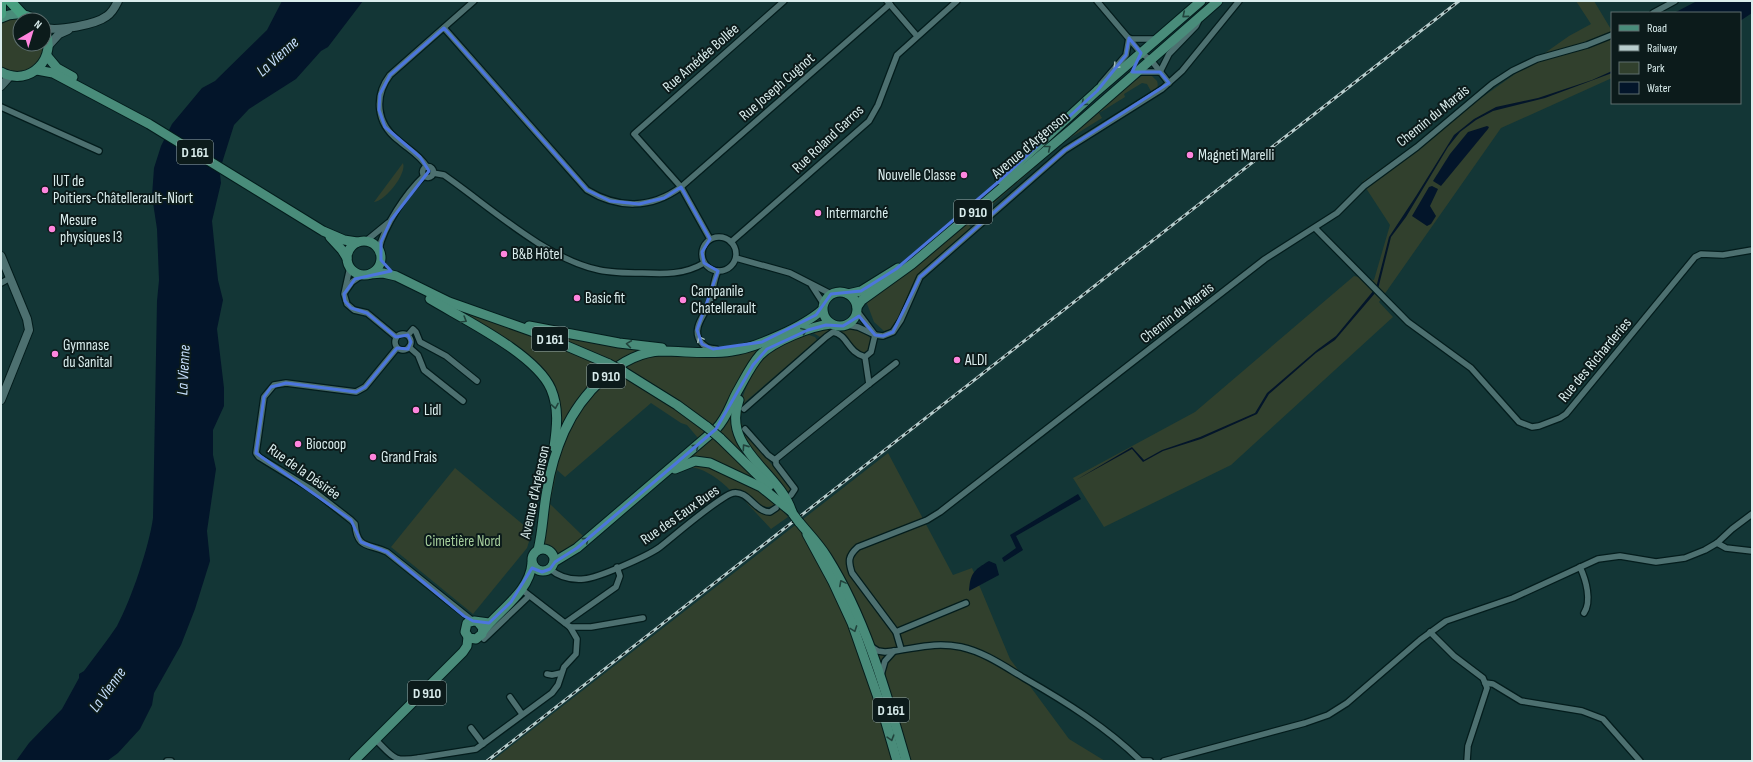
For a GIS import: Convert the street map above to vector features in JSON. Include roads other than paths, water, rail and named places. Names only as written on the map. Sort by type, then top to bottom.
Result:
[{"type":"highway","points":[[1,1],[1,14]]},
{"type":"highway","points":[[10,1],[20,12]]},
{"type":"main road","name":"Avenue d'Argenson","points":[[848,294],[861,291],[876,283],[915,254],[997,183],[1097,91],[1201,1]]},
{"type":"main road","name":"Avenue d'Argenson","points":[[857,309],[862,300],[912,264],[1129,80],[1218,1]]},
{"type":"main road","points":[[1,18],[12,15]]},
{"type":"main road","points":[[1151,60],[1159,37]]},
{"type":"main road","points":[[1,72],[10,76],[24,76],[37,70],[47,56],[48,52]]},
{"type":"main road","points":[[1129,80],[1130,74],[1141,53]]},
{"type":"main road","name":"D 161","points":[[47,56],[57,68],[90,87],[119,107]]},
{"type":"main road","name":"D 161","points":[[37,70],[53,73],[119,107],[323,231],[344,240],[361,242]]},
{"type":"main road","name":"D 161","points":[[323,231],[336,243],[348,262]]},
{"type":"main road","points":[[361,242],[374,244],[379,249],[381,260],[377,270],[366,274],[354,271],[348,262],[350,249],[361,242]]},
{"type":"main road","name":"D 161","points":[[381,260],[396,276]]},
{"type":"main road","name":"D 161","points":[[366,274],[383,273],[396,276],[421,290],[489,317],[540,334],[609,364],[677,405],[720,438],[764,480],[817,542],[838,575],[856,612],[906,761]]},
{"type":"main road","points":[[421,290],[426,296],[520,355],[535,366],[546,380],[552,392],[556,410],[557,428],[551,470]]},
{"type":"main road","points":[[839,292],[848,294],[852,297],[857,309],[852,321],[847,325],[839,327],[826,321],[823,307],[831,294],[839,292]]},
{"type":"main road","name":"Avenue d'Argenson","points":[[538,550],[551,470],[563,434],[577,406],[593,387],[609,374],[632,360],[654,352],[710,353],[739,350],[762,342],[811,319],[823,307]]},
{"type":"main road","points":[[489,317],[504,318],[543,329],[620,343],[710,353]]},
{"type":"main road","name":"D 910","points":[[522,587],[577,548],[719,426],[756,360],[767,349],[808,330],[831,324]]},
{"type":"main road","points":[[744,381],[736,410],[735,426],[737,434],[750,454],[788,501],[792,513]]},
{"type":"main road","points":[[656,481],[684,464],[705,462],[761,487],[792,513]]},
{"type":"main road","name":"D 161","points":[[806,530],[809,541],[833,582],[852,623],[882,709],[897,761]]},
{"type":"main road","points":[[544,549],[550,551],[554,556],[549,568],[537,570],[532,563],[532,556],[538,550],[544,549]]},
{"type":"main road","name":"D 910","points":[[360,761],[376,742],[489,623],[506,609],[522,587],[530,571],[532,563]]},
{"type":"main road","points":[[472,623],[489,623]]},
{"type":"main road","points":[[472,623],[482,625],[477,636],[465,632],[472,623]]},
{"type":"main road","name":"D 910","points":[[354,761],[376,742]]},
{"type":"street","points":[[52,29],[80,25],[105,18],[113,11],[118,1]]},
{"type":"street","points":[[474,1],[390,75],[382,87],[379,110],[389,133],[420,157],[427,167],[432,169],[433,173],[444,175],[544,247],[582,265],[609,271],[659,274],[680,272],[704,263]]},
{"type":"street","name":"Rue Amédée Bollée","points":[[681,187],[634,134],[784,1]]},
{"type":"street","name":"Rue Roland Garros","points":[[731,242],[868,121],[878,105],[895,58],[917,36],[957,1]]},
{"type":"street","points":[[1097,1],[1141,53],[1151,60],[1169,83]]},
{"type":"street","points":[[847,325],[858,327],[876,335],[889,335],[897,327],[920,276],[1060,154],[1156,94],[1169,83],[1182,71],[1239,1]]},
{"type":"street","points":[[1655,12],[1675,1]]},
{"type":"street","points":[[888,3],[917,36]]},
{"type":"street","name":"Rue Joseph Cugnot","points":[[444,28],[587,190],[610,201],[639,204],[664,198],[681,187],[888,3]]},
{"type":"street","points":[[1160,72],[1169,54],[1196,26],[1199,18]]},
{"type":"street","points":[[52,42],[59,34],[80,25]]},
{"type":"street","name":"Chemin du Marais","points":[[901,649],[896,632],[852,573],[848,562],[851,554],[858,547],[927,520],[940,512],[1265,259],[1336,213],[1364,186],[1417,147],[1492,84],[1512,71],[1537,59],[1587,45],[1611,35]]},
{"type":"street","points":[[1129,38],[1159,37]]},
{"type":"street","points":[[1097,91],[1104,79],[1126,55],[1129,38]]},
{"type":"street","points":[[1138,72],[1160,72]]},
{"type":"street","points":[[1,86],[10,76]]},
{"type":"street","points":[[1,107],[99,151]]},
{"type":"street","points":[[424,176],[422,170],[427,167]]},
{"type":"street","points":[[424,176],[428,178],[433,173]]},
{"type":"street","points":[[379,249],[391,220],[424,176]]},
{"type":"street","points":[[681,187],[710,239]]},
{"type":"street","points":[[361,242],[391,220]]},
{"type":"street","name":"Rue des Richarderies","points":[[1315,228],[1399,314],[1472,368],[1515,418],[1525,425],[1532,427],[1560,418],[1566,414],[1695,257],[1701,254],[1723,255],[1752,250]]},
{"type":"street","points":[[721,237],[731,242],[736,252],[736,258],[731,266],[718,272],[712,270],[704,263],[702,252],[706,243],[710,239],[721,237]]},
{"type":"street","points":[[1,256],[27,320],[28,330],[1,400]]},
{"type":"street","points":[[736,258],[783,270],[831,294]]},
{"type":"street","points":[[348,262],[344,294],[347,304],[351,308],[367,313],[396,337]]},
{"type":"street","points":[[718,272],[709,304],[698,327],[697,334],[700,340],[706,347],[713,349],[734,348],[762,342]]},
{"type":"street","points":[[344,294],[352,282],[366,274]]},
{"type":"street","points":[[1,283],[10,278]]},
{"type":"street","points":[[811,285],[823,307]]},
{"type":"street","points":[[857,309],[876,335]]},
{"type":"street","points":[[408,335],[413,329],[416,332],[420,342],[450,359],[477,381]]},
{"type":"street","points":[[744,409],[826,336],[833,332],[842,337],[854,353],[865,358]]},
{"type":"street","points":[[402,334],[408,335],[411,340],[409,347],[404,350],[397,348],[394,343],[396,337],[402,334]]},
{"type":"street","points":[[865,358],[871,352],[876,335]]},
{"type":"street","points":[[409,347],[418,355],[424,370],[462,401]]},
{"type":"street","name":"Rue de la Désirée","points":[[397,348],[365,386],[356,392],[286,383],[271,387],[264,397],[256,453],[259,457],[310,489],[351,520],[355,524],[356,534],[361,542],[372,548],[387,552],[472,623]]},
{"type":"street","points":[[865,358],[869,384]]},
{"type":"street","points":[[775,460],[821,421],[896,363]]},
{"type":"street","points":[[745,429],[768,455],[775,460],[776,464],[795,489],[791,495]]},
{"type":"street","name":"Rue des Eaux Bues","points":[[549,568],[560,576],[583,579],[617,567],[658,548],[704,512],[733,493],[742,494],[764,511],[770,512],[776,508]]},
{"type":"street","points":[[1164,761],[1305,724],[1328,715],[1347,703],[1430,632],[1459,616],[1513,598],[1598,559],[1620,556],[1648,561],[1665,562],[1685,558],[1705,550],[1717,543],[1732,529],[1752,514]]},
{"type":"street","points":[[1717,543],[1726,548],[1752,551]]},
{"type":"street","points":[[567,625],[616,588],[620,576],[617,567]]},
{"type":"street","points":[[1580,567],[1588,595],[1587,608],[1584,613]]},
{"type":"street","points":[[376,742],[396,759],[402,760],[421,759],[473,750],[554,690],[561,673],[576,654],[578,646],[577,639],[567,625],[529,596],[522,587]]},
{"type":"street","points":[[477,636],[529,596]]},
{"type":"street","points":[[896,632],[966,603]]},
{"type":"street","points":[[567,625],[591,627],[643,618]]},
{"type":"street","points":[[1430,632],[1454,656],[1483,678],[1487,688],[1468,746],[1467,761]]},
{"type":"street","points":[[868,645],[880,652],[933,644],[962,647],[992,659],[1068,704],[1103,727],[1141,761],[1150,761]]},
{"type":"street","points":[[880,680],[885,661],[894,651]]},
{"type":"street","points":[[547,674],[552,675],[561,673]]},
{"type":"street","points":[[1485,683],[1493,684],[1521,701],[1582,711],[1597,716],[1603,720],[1640,761]]},
{"type":"street","points":[[510,697],[522,714]]},
{"type":"street","points":[[471,728],[483,744]]},
{"type":"street","points":[[166,761],[172,761]]},
{"type":"water","name":"La Vienne","points":[[282,1],[363,1],[328,47],[321,51],[296,79],[249,109],[234,125],[222,163],[220,174],[221,183],[212,221],[218,280],[223,300],[217,329],[224,388],[224,406],[213,430],[213,455],[216,469],[207,531],[210,561],[195,609],[181,645],[154,693],[152,705],[140,729],[118,753],[107,761],[16,761],[29,743],[62,709],[79,678],[79,674],[84,671],[117,626],[139,573],[148,543],[153,518],[157,301],[159,280],[157,229],[152,196],[154,168],[161,146],[172,124],[202,88],[215,81],[267,30]]},
{"type":"water","points":[[1697,1],[1752,1],[1752,13],[1741,20],[1741,12],[1676,12]]},
{"type":"water","points":[[1611,71],[1611,73],[1545,98],[1493,111],[1476,120],[1460,132],[1448,147],[1406,217],[1391,237],[1378,289],[1376,288],[1389,237],[1454,135],[1474,119],[1496,107],[1538,98],[1592,80]]},
{"type":"water","points":[[1487,126],[1489,127],[1488,129],[1441,186],[1433,181],[1450,154],[1468,132]]},
{"type":"water","points":[[1432,186],[1438,189],[1430,206],[1436,216],[1431,224],[1427,226],[1412,216],[1429,187]]},
{"type":"water","points":[[1374,290],[1376,292],[1335,340],[1316,353],[1269,394],[1257,414],[1201,439],[1163,451],[1143,462],[1132,449],[1076,480],[1132,447],[1144,460],[1162,450],[1200,437],[1255,413],[1267,393],[1317,350],[1336,336]]},
{"type":"water","points":[[1078,494],[1081,499],[1016,536],[1023,550],[1004,562],[1002,558],[1016,548],[1010,535]]},
{"type":"water","points":[[989,561],[996,564],[999,575],[969,591],[970,580],[976,570]]},
{"type":"railway","points":[[487,761],[1459,1]]},
{"type":"place","name":"Magneti Marelli","points":[[1190,155]]},
{"type":"place","name":"Nouvelle Classe","points":[[964,175]]},
{"type":"place","name":"IUT de Poitiers-Châtellerault-Niort","points":[[45,190]]},
{"type":"place","name":"Intermarché","points":[[818,213]]},
{"type":"place","name":"Mesure physiques I3","points":[[52,229]]},
{"type":"place","name":"B&B Hôtel","points":[[504,254]]},
{"type":"place","name":"Basic fit","points":[[577,298]]},
{"type":"place","name":"Campanile Chatellerault","points":[[683,300]]},
{"type":"place","name":"Gymnase du Sanital","points":[[55,354]]},
{"type":"place","name":"ALDI","points":[[957,360]]},
{"type":"place","name":"Lidl","points":[[416,410]]},
{"type":"place","name":"Biocoop","points":[[298,444]]},
{"type":"place","name":"Grand Frais","points":[[373,457]]},
{"type":"park label","name":"Cimetière Nord","points":[[463,541]]}]
